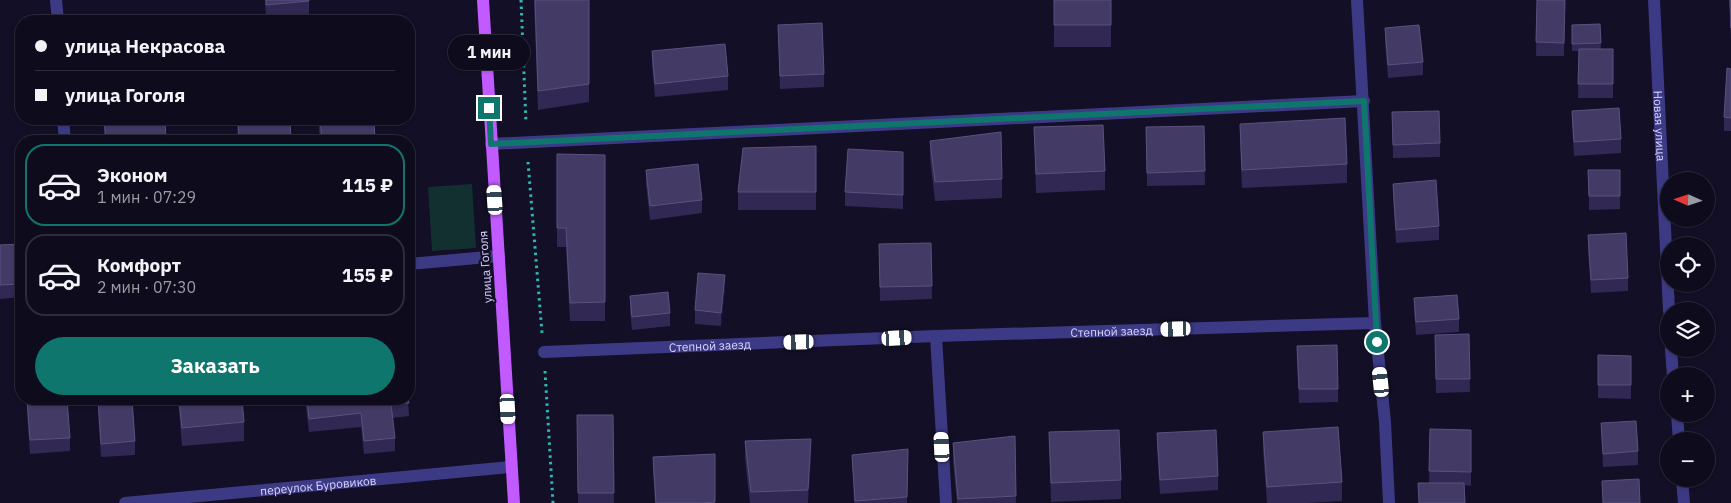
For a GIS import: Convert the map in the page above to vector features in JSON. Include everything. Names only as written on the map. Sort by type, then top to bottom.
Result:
[{"type":"main road","name":"улица Гоголя","points":[[483,0],[514,503]]},
{"type":"street","points":[[56,0],[57,15]]},
{"type":"street","points":[[1357,0],[1375,323],[1385,422],[1389,503]]},
{"type":"street","name":"Новая улица","points":[[1654,0],[1669,302]]},
{"type":"street","points":[[491,144],[1364,101]]},
{"type":"street","points":[[415,263],[498,256]]},
{"type":"street","name":"Степной заезд","points":[[544,352],[936,336],[1375,323]]},
{"type":"street","points":[[936,336],[946,503]]},
{"type":"street","name":"переулок Буровиков","points":[[125,503],[511,467]]},
{"type":"street","points":[[1683,487],[1684,503]]},
{"type":"path","points":[[521,0],[527,142],[544,352],[553,503]]},
{"type":"green space","points":[[472,184],[476,248],[432,251],[428,187]]},
{"type":"building","points":[[266,0],[309,0],[309,1],[266,5]]},
{"type":"building","points":[[535,0],[589,0],[589,84],[538,91]]},
{"type":"building","points":[[1054,0],[1111,0],[1111,25],[1054,25]]},
{"type":"building","points":[[1537,0],[1565,0],[1564,43],[1536,42]]},
{"type":"building","points":[[822,23],[824,74],[780,76],[778,25]]},
{"type":"building","points":[[1600,24],[1601,43],[1572,44],[1572,25]]},
{"type":"building","points":[[1419,25],[1423,62],[1388,65],[1385,28]]},
{"type":"building","points":[[725,44],[728,76],[655,84],[652,51]]},
{"type":"building","points":[[1579,49],[1613,49],[1613,84],[1578,84]]},
{"type":"building","points":[[1727,68],[1731,69],[1731,118],[1724,117]]},
{"type":"building","points":[[1619,108],[1621,139],[1574,142],[1572,111]]},
{"type":"building","points":[[1439,111],[1440,143],[1393,145],[1392,112]]},
{"type":"building","points":[[1345,118],[1347,164],[1242,170],[1240,124]]},
{"type":"building","points":[[105,125],[165,125],[166,135],[105,135]]},
{"type":"building","points":[[238,125],[290,125],[291,135],[239,135]]},
{"type":"building","points":[[321,125],[374,125],[375,135],[321,135]]},
{"type":"building","points":[[1103,125],[1105,171],[1036,174],[1034,127]]},
{"type":"building","points":[[1204,126],[1205,171],[1147,173],[1146,127]]},
{"type":"building","points":[[1001,132],[1002,179],[935,182],[930,141]]},
{"type":"building","points":[[816,146],[816,192],[738,192],[743,148]]},
{"type":"building","points":[[848,149],[903,152],[903,195],[845,192]]},
{"type":"building","points":[[557,154],[605,155],[605,302],[570,303],[566,228],[557,228]]},
{"type":"building","points":[[698,164],[702,200],[650,206],[646,170]]},
{"type":"building","points":[[1588,170],[1620,170],[1620,196],[1589,196]]},
{"type":"building","points":[[1436,180],[1439,226],[1396,230],[1393,184]]},
{"type":"building","points":[[1626,233],[1628,278],[1591,280],[1588,235]]},
{"type":"building","points":[[931,243],[932,286],[880,287],[879,244]]},
{"type":"building","points":[[15,244],[15,284],[0,285],[0,245]]},
{"type":"building","points":[[698,273],[725,275],[721,313],[695,310]]},
{"type":"building","points":[[668,292],[670,313],[632,317],[630,296]]},
{"type":"building","points":[[1457,295],[1459,319],[1416,322],[1414,298]]},
{"type":"building","points":[[1469,334],[1470,379],[1436,379],[1435,335]]},
{"type":"building","points":[[1337,345],[1338,389],[1299,389],[1297,346]]},
{"type":"building","points":[[1598,355],[1631,356],[1631,385],[1598,385]]},
{"type":"building","points":[[27,405],[67,405],[70,438],[30,440]]},
{"type":"building","points":[[98,405],[132,405],[135,441],[101,444]]},
{"type":"building","points":[[180,405],[243,405],[244,422],[182,428]]},
{"type":"building","points":[[308,405],[391,405],[395,438],[364,441],[361,413],[309,419]]},
{"type":"building","points":[[577,415],[613,415],[614,493],[578,493]]},
{"type":"building","points":[[1636,421],[1638,451],[1603,454],[1601,423]]},
{"type":"building","points":[[1338,427],[1342,482],[1267,487],[1263,432]]},
{"type":"building","points":[[1430,429],[1471,430],[1471,472],[1429,471]]},
{"type":"building","points":[[1119,430],[1121,480],[1051,483],[1049,432]]},
{"type":"building","points":[[1216,430],[1218,476],[1160,480],[1157,433]]},
{"type":"building","points":[[1015,436],[1016,496],[958,499],[953,443]]},
{"type":"building","points":[[811,439],[808,490],[751,492],[745,441]]},
{"type":"building","points":[[908,449],[907,497],[855,501],[852,455]]},
{"type":"building","points":[[715,454],[715,502],[656,503],[653,457]]},
{"type":"building","points":[[1639,479],[1640,503],[1603,503],[1602,481]]},
{"type":"building","points":[[1418,483],[1464,483],[1465,503],[1419,503]]},
{"type":"route","points":[[489,108],[491,144],[1364,101],[1377,342]]}]
